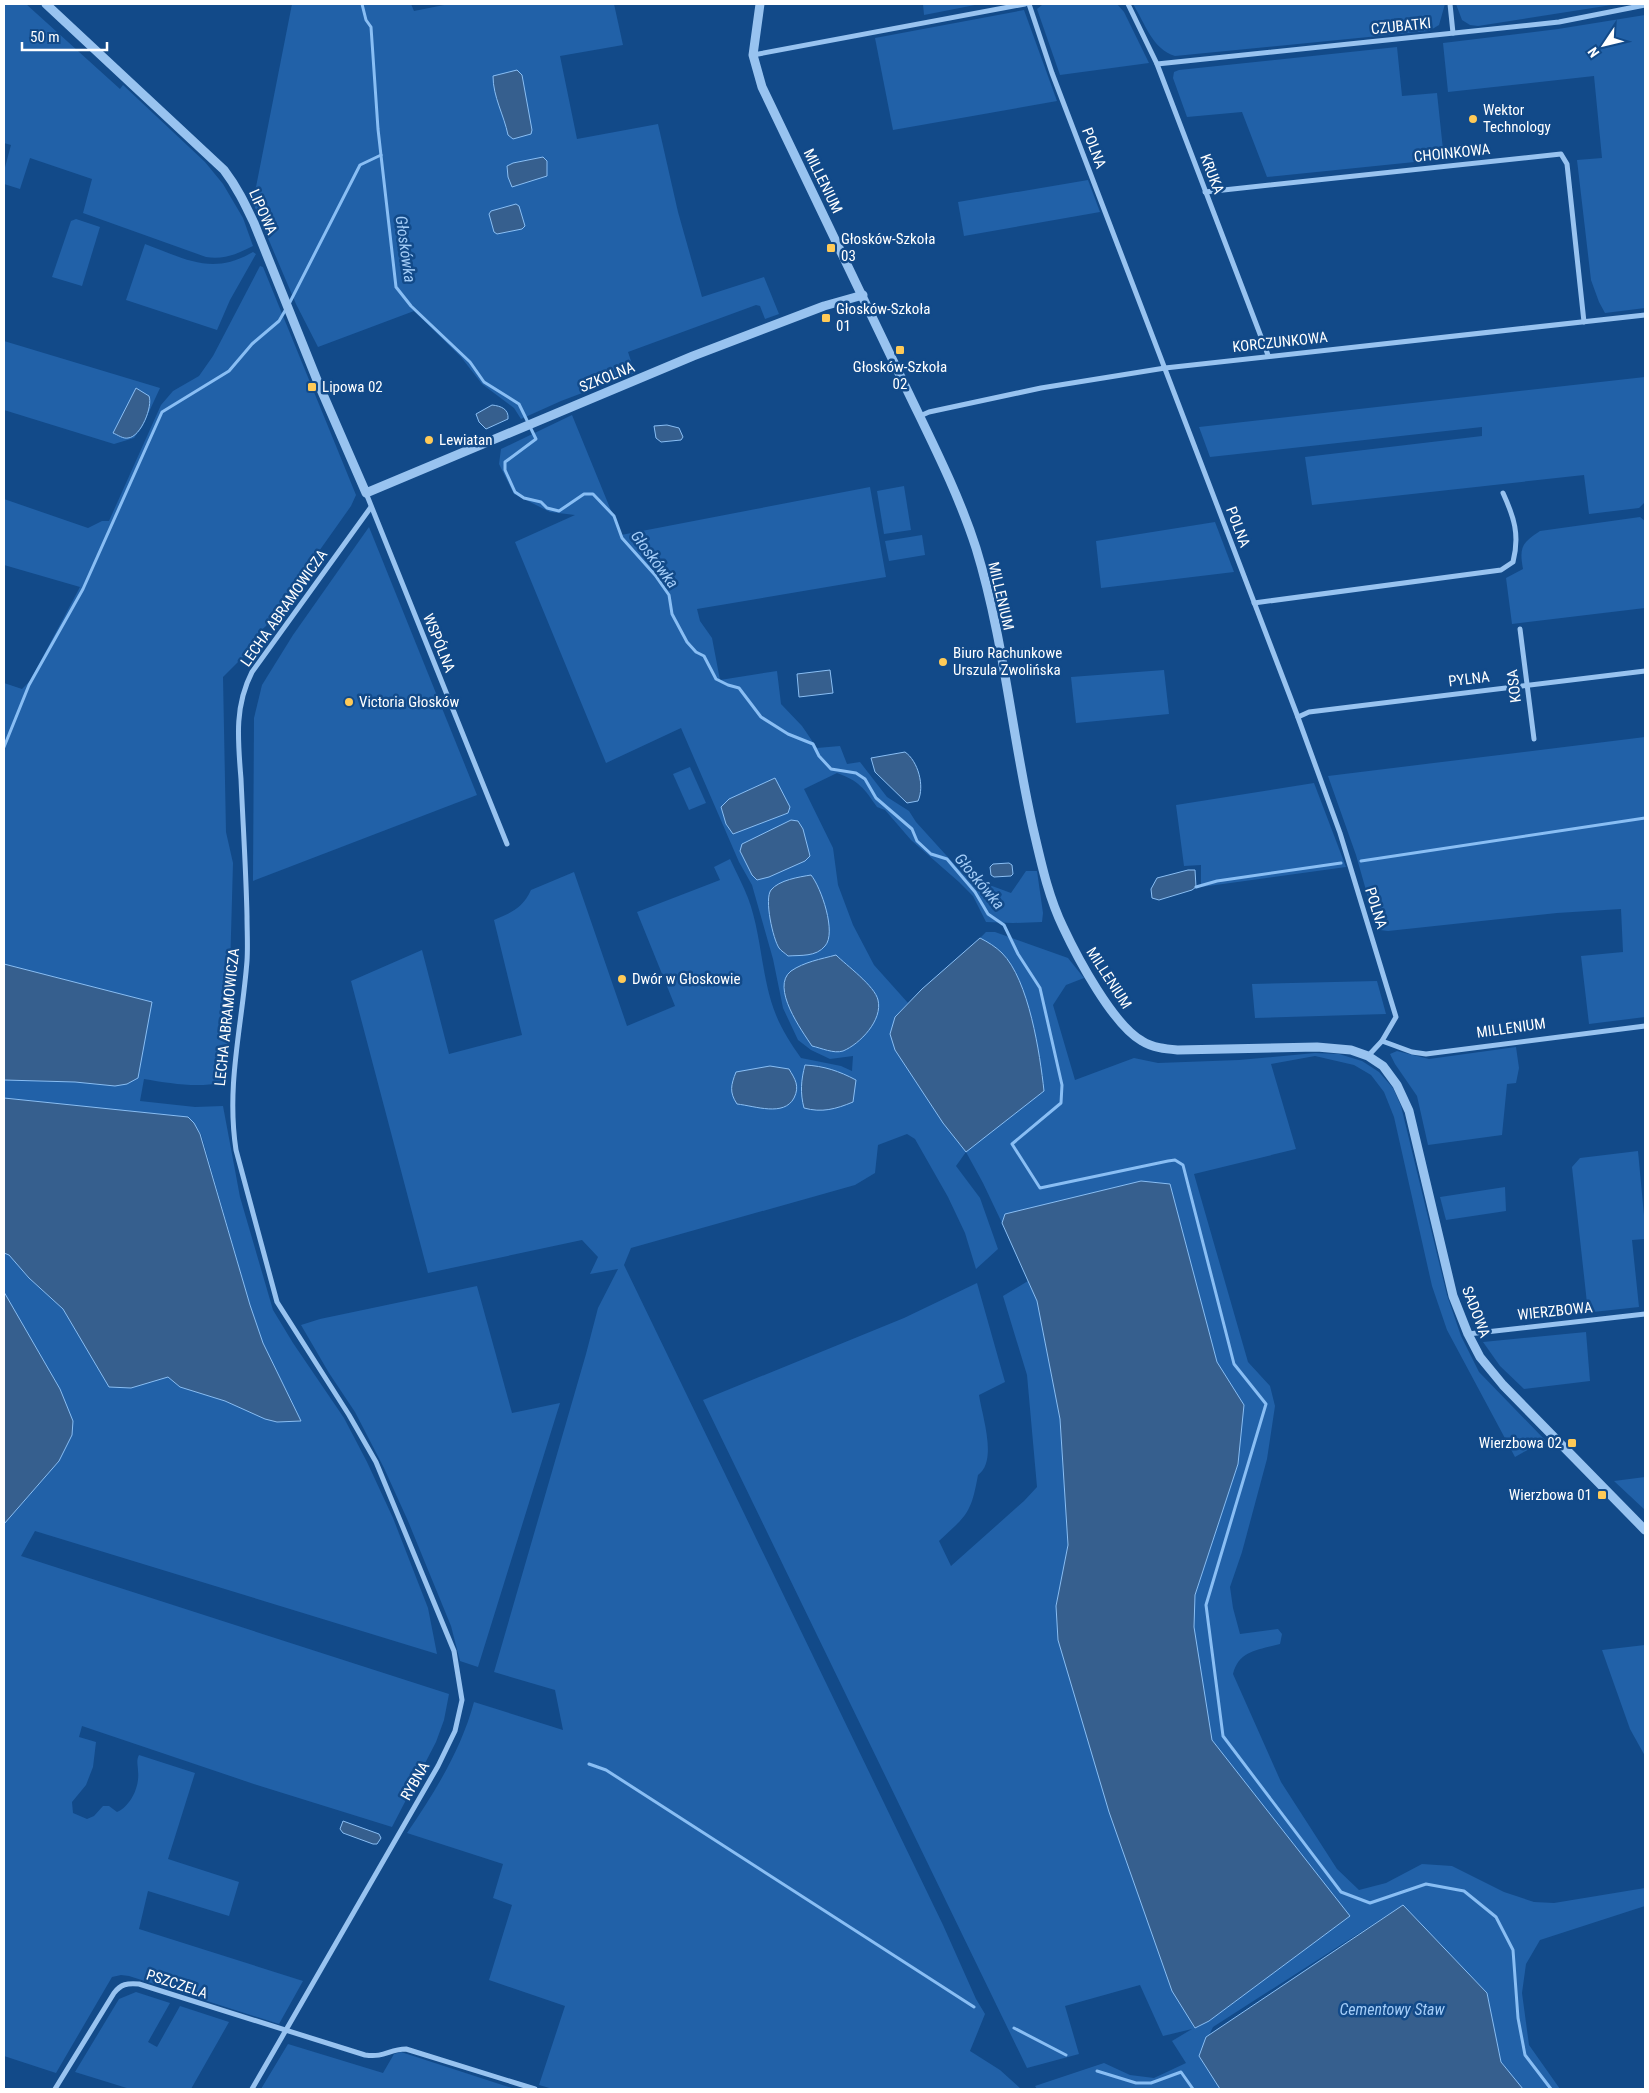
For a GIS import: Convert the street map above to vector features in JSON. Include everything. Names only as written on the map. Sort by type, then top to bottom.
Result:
[{"type":"street","name":"LIPOWA","points":[[46,4],[224,170],[242,196],[366,493]]},
{"type":"street","name":"MILLENIUM","points":[[760,4],[754,55],[762,87],[920,416],[959,503],[978,557],[993,617],[1029,809],[1051,898],[1070,941],[1113,1011],[1136,1037],[1148,1044],[1178,1050],[1330,1047],[1351,1050],[1368,1056]]},
{"type":"street","points":[[754,55],[1024,4]]},
{"type":"street","name":"POLNA","points":[[1029,4],[1052,74],[1298,717],[1340,833],[1396,1017],[1382,1041],[1368,1056]]},
{"type":"street","name":"KRUKA","points":[[1128,4],[1158,64],[1268,355]]},
{"type":"street","points":[[1450,4],[1453,33]]},
{"type":"street","name":"CZUBATKI","points":[[1158,64],[1558,22],[1645,5]]},
{"type":"street","name":"CHOINKOWA","points":[[1205,192],[1561,154],[1567,164],[1584,322]]},
{"type":"street","name":"SZKOLNA","points":[[366,493],[685,360],[824,306],[862,295]]},
{"type":"street","name":"KORCZUNKOWA","points":[[920,416],[929,412],[1041,388],[1165,368],[1268,355],[1645,315]]},
{"type":"street","points":[[366,493],[371,507]]},
{"type":"street","points":[[1254,603],[1501,570],[1513,562],[1517,540],[1509,505],[1503,493]]},
{"type":"street","name":"WSPÓLNA","points":[[371,507],[507,844]]},
{"type":"street","name":"LECHA ABRAMOWICZA","points":[[371,507],[252,672],[244,688],[239,709],[238,740],[246,887],[247,960],[231,1097],[232,1124],[236,1150],[278,1302],[349,1415],[376,1462]]},
{"type":"street","name":"KOSA","points":[[1520,629],[1534,739]]},
{"type":"street","name":"PYLNA","points":[[1298,717],[1309,712],[1645,671]]},
{"type":"street","name":"MILLENIUM","points":[[1382,1041],[1412,1052],[1426,1054],[1645,1026]]},
{"type":"street","name":"SADOWA","points":[[1368,1056],[1383,1066],[1392,1078],[1409,1110],[1453,1296],[1468,1334],[1480,1357],[1497,1379],[1645,1530]]},
{"type":"street","name":"WIERZBOWA","points":[[1468,1334],[1645,1314]]},
{"type":"street","name":"RYBNA","points":[[252,2089],[438,1766],[455,1731],[462,1700],[454,1651],[376,1462]]},
{"type":"street","name":"PSZCZELA","points":[[55,2089],[114,1993],[122,1985],[130,1983],[139,1984],[285,2031]]},
{"type":"street","points":[[285,2031],[365,2055],[384,2056],[396,2049],[406,2049],[535,2089]]},
{"type":"shaded area","points":[[4,4],[26,4],[120,89],[123,85],[205,162],[223,184],[243,218],[253,246],[230,256],[219,258],[206,257],[83,213],[92,179],[30,158],[20,189],[4,184],[4,171],[11,145],[4,143]]},
{"type":"shaded area","points":[[292,4],[411,4],[414,11],[449,4],[614,4],[623,45],[560,56],[577,139],[658,124],[678,212],[702,297],[764,277],[779,314],[765,319],[760,306],[756,305],[628,352],[635,373],[561,401],[521,419],[514,408],[482,384],[461,357],[414,311],[318,347],[296,304],[251,198],[256,187]]},
{"type":"shaded area","points":[[923,4],[980,4],[924,15]]},
{"type":"shaded area","points":[[1047,4],[1117,4],[1124,12],[1149,63],[1060,75],[1037,9]]},
{"type":"shaded area","points":[[1133,4],[1445,4],[1439,25],[1429,31],[1175,56],[1160,48]]},
{"type":"shaded area","points":[[1456,4],[1618,4],[1478,26],[1470,25],[1462,20]]},
{"type":"shaded area","points":[[1024,10],[1057,101],[893,130],[875,38]]},
{"type":"shaded area","points":[[1645,15],[1645,308],[1605,313],[1591,280],[1577,160],[1602,158],[1594,76],[1448,92],[1443,43],[1558,29]]},
{"type":"shaded area","points":[[1397,47],[1402,96],[1437,93],[1444,159],[1267,177],[1242,112],[1187,117],[1173,78],[1174,72],[1179,70]]},
{"type":"shaded area","points":[[1088,180],[1100,212],[964,236],[958,202]]},
{"type":"shaded area","points":[[76,219],[100,227],[82,286],[52,277],[71,221]]},
{"type":"shaded area","points":[[145,244],[199,263],[225,263],[253,252],[256,254],[230,300],[217,330],[126,300]]},
{"type":"shaded area","points":[[260,266],[263,267],[356,495],[351,506],[266,626],[257,634],[259,641],[223,677],[226,832],[233,863],[228,1041],[220,1083],[192,1085],[144,1079],[140,1101],[195,1107],[223,1106],[240,1197],[273,1310],[344,1418],[367,1462],[393,1518],[428,1608],[437,1654],[35,1531],[21,1556],[449,1694],[444,1720],[436,1742],[392,1827],[257,1785],[82,1726],[79,1737],[96,1742],[93,1767],[86,1785],[72,1802],[73,1813],[87,1819],[94,1816],[103,1806],[109,1806],[117,1812],[122,1809],[134,1795],[138,1783],[137,1761],[139,1755],[195,1773],[168,1859],[239,1882],[229,1916],[148,1891],[139,1929],[303,1981],[279,2024],[129,1976],[112,1977],[56,2073],[4,2056],[4,1524],[59,1461],[60,1389],[4,1292],[4,1253],[9,1255],[29,1278],[63,1309],[109,1386],[131,1388],[168,1377],[180,1387],[225,1401],[265,1419],[277,1422],[301,1421],[263,1343],[250,1305],[201,1134],[188,1117],[4,1098],[4,1080],[75,1082],[115,1086],[152,1002],[4,964],[4,683],[22,689],[30,681],[80,587],[4,565],[4,499],[88,528],[102,521],[109,521],[161,405],[173,391],[199,376],[213,356]]},
{"type":"shaded area","points":[[4,341],[160,388],[142,427],[134,438],[114,444],[4,410]]},
{"type":"shaded area","points":[[1645,377],[1645,502],[1639,508],[1589,514],[1584,475],[1312,505],[1305,457],[1482,436],[1482,427],[1210,457],[1199,427]]},
{"type":"shaded area","points":[[572,415],[621,535],[870,487],[886,577],[697,609],[700,621],[712,638],[720,680],[777,671],[781,704],[802,726],[817,748],[840,746],[847,764],[860,762],[887,797],[909,811],[916,822],[965,876],[1011,893],[1026,871],[1037,871],[1043,913],[1042,922],[986,922],[973,896],[911,840],[885,810],[877,807],[856,782],[837,773],[804,789],[833,848],[838,885],[853,925],[874,965],[908,1003],[895,1017],[895,1050],[943,1123],[966,1151],[1044,1091],[1040,1058],[1026,999],[1011,965],[1002,953],[980,938],[986,932],[995,932],[1068,958],[1084,978],[1066,985],[1053,1005],[1075,1080],[1134,1058],[1158,1063],[1239,1060],[1315,1053],[1339,1054],[1362,1061],[1379,1072],[1393,1088],[1401,1106],[1447,1295],[1461,1336],[1479,1372],[1545,1440],[1515,1457],[1447,1330],[1432,1286],[1394,1117],[1384,1092],[1371,1075],[1354,1065],[1315,1056],[1271,1064],[1296,1149],[1194,1174],[1248,1362],[1270,1386],[1275,1406],[1267,1459],[1242,1552],[1230,1587],[1240,1634],[1278,1629],[1282,1634],[1280,1644],[1251,1652],[1240,1660],[1233,1674],[1281,1782],[1337,1869],[1359,1890],[1386,1883],[1422,1864],[1452,1866],[1504,1892],[1534,1902],[1554,1903],[1645,1888],[1645,1906],[1540,1940],[1526,1964],[1522,1993],[1529,2045],[1560,2089],[1523,2089],[1501,2062],[1487,1993],[1403,1905],[1213,2027],[1199,2056],[1220,2089],[1037,2089],[1035,2086],[1104,2063],[1130,2075],[1154,2078],[1186,2063],[1172,2041],[1192,2029],[1163,2036],[1140,1985],[1065,2006],[1079,2054],[1027,2068],[703,1400],[904,1318],[977,1283],[1005,1382],[979,1395],[987,1438],[987,1460],[984,1468],[978,1475],[973,1498],[966,1513],[939,1541],[951,1566],[1024,1501],[1037,1487],[1027,1375],[1003,1296],[1028,1281],[1037,1301],[1060,1419],[1068,1545],[1056,1606],[1194,2028],[1209,2021],[1350,1916],[1212,1740],[1193,1627],[1195,1595],[1238,1464],[1243,1405],[1217,1362],[1170,1184],[1141,1181],[1006,1214],[1002,1223],[966,1152],[956,1166],[980,1198],[998,1249],[976,1269],[965,1233],[948,1197],[915,1139],[907,1134],[878,1145],[875,1173],[855,1185],[631,1248],[624,1265],[943,1925],[976,1999],[985,2014],[970,2051],[1000,2070],[1021,2089],[553,2089],[539,2085],[565,2006],[489,1980],[512,1905],[493,1898],[503,1864],[407,1833],[446,1770],[469,1720],[474,1702],[563,1730],[555,1690],[494,1672],[598,1308],[618,1269],[590,1274],[598,1257],[582,1240],[428,1273],[351,981],[422,950],[449,1054],[522,1035],[494,920],[520,906],[531,890],[574,872],[627,1026],[675,1006],[637,912],[720,880],[714,867],[730,859],[753,912],[771,1001],[778,1021],[790,1042],[801,1058],[841,1066],[852,1071],[853,1056],[830,1059],[811,1050],[798,1040],[783,1008],[773,959],[752,885],[739,862],[681,728],[606,763],[515,542],[575,515],[550,512],[514,494],[499,464],[501,449]]},
{"type":"shaded area","points":[[904,486],[911,530],[884,534],[877,491]]},
{"type":"shaded area","points":[[1640,517],[1645,521],[1645,608],[1512,624],[1506,578],[1523,569],[1522,550],[1529,539],[1540,531]]},
{"type":"shaded area","points":[[1215,522],[1234,572],[1101,588],[1096,541]]},
{"type":"shaded area","name":"Victoria Głosków","points":[[369,527],[477,795],[253,881],[254,718],[262,685],[293,635]]},
{"type":"shaded area","points":[[922,535],[925,555],[889,561],[885,541]]},
{"type":"shaded area","points":[[1164,670],[1169,714],[1076,723],[1071,677]]},
{"type":"shaded area","points":[[1645,737],[1645,1017],[1589,1024],[1581,956],[1623,952],[1621,909],[1557,913],[1388,931],[1380,930],[1375,922],[1356,855],[1328,776]]},
{"type":"shaded area","points":[[690,767],[706,803],[689,810],[673,774]]},
{"type":"shaded area","points":[[1314,783],[1346,867],[1201,887],[1201,865],[1184,866],[1176,805]]},
{"type":"shaded area","points":[[1377,981],[1386,1014],[1255,1018],[1252,984]]},
{"type":"shaded area","points":[[1516,1047],[1519,1068],[1516,1083],[1507,1084],[1502,1135],[1428,1145],[1417,1096],[1390,1054],[1397,1051],[1429,1059]]},
{"type":"shaded area","points":[[1638,1151],[1645,1239],[1632,1240],[1639,1307],[1593,1312],[1587,1303],[1572,1167],[1580,1158]]},
{"type":"shaded area","points":[[1505,1187],[1506,1211],[1446,1220],[1440,1197]]},
{"type":"shaded area","points":[[477,1286],[512,1413],[560,1403],[478,1667],[460,1661],[451,1626],[384,1468],[355,1412],[329,1373],[301,1325],[320,1319]]},
{"type":"shaded area","points":[[1586,1332],[1590,1381],[1524,1389],[1500,1366],[1483,1342]]},
{"type":"shaded area","points":[[1645,1477],[1645,1510],[1614,1481]]},
{"type":"shaded area","points":[[1645,1645],[1645,1756],[1630,1729],[1602,1650]]},
{"type":"shaded area","points":[[136,1992],[170,2003],[148,2042],[157,2047],[180,2006],[229,2022],[191,2089],[130,2089],[75,2072],[119,1999]]},
{"type":"shaded area","points":[[288,2044],[383,2073],[394,2054],[401,2052],[515,2089],[261,2089]]},
{"type":"water","points":[[517,70],[522,75],[532,130],[531,134],[513,139],[508,135],[493,84],[493,76]]},
{"type":"water","points":[[543,157],[547,161],[547,176],[512,187],[508,177],[507,166]]},
{"type":"water","points":[[516,204],[519,206],[525,226],[522,229],[497,234],[494,232],[489,214],[491,211]]},
{"type":"water","points":[[136,388],[149,396],[148,413],[137,432],[133,436],[124,438],[113,433]]},
{"type":"water","points":[[492,405],[504,409],[508,419],[486,429],[479,422],[476,414]]},
{"type":"water","points":[[667,425],[679,428],[683,437],[681,440],[661,442],[656,438],[654,426]]},
{"type":"water","points":[[830,670],[833,693],[799,697],[797,674]]},
{"type":"water","points":[[905,752],[914,761],[919,774],[921,788],[918,801],[907,803],[875,772],[871,758]]},
{"type":"water","points":[[775,778],[790,807],[788,813],[733,834],[726,824],[721,807],[729,799]]},
{"type":"water","points":[[791,820],[798,821],[803,829],[810,856],[805,861],[769,877],[757,880],[752,875],[740,851],[742,844]]},
{"type":"water","points":[[1009,863],[1012,865],[1013,874],[1011,876],[994,877],[991,875],[990,867],[993,864]]},
{"type":"water","points":[[1195,870],[1196,887],[1192,890],[1159,900],[1152,898],[1151,889],[1157,878]]},
{"type":"water","points":[[811,875],[819,889],[826,910],[829,931],[828,940],[825,946],[817,952],[808,955],[788,956],[779,948],[774,936],[770,919],[769,895],[771,890],[779,884]]},
{"type":"water","points":[[980,938],[1002,953],[1019,981],[1032,1018],[1044,1091],[966,1152],[943,1123],[895,1050],[890,1034],[895,1017],[922,989]]},
{"type":"water","points":[[836,955],[872,988],[876,994],[879,1008],[874,1023],[863,1037],[850,1048],[839,1052],[812,1046],[795,1020],[786,998],[784,987],[785,978],[791,971],[807,963]]},
{"type":"water","points":[[4,964],[152,1002],[138,1078],[127,1084],[115,1086],[75,1082],[4,1080]]},
{"type":"water","points":[[805,1065],[819,1066],[856,1080],[853,1102],[829,1110],[804,1108],[801,1086]]},
{"type":"water","points":[[770,1066],[789,1069],[793,1076],[797,1090],[789,1104],[776,1109],[769,1109],[737,1104],[732,1088],[736,1072]]},
{"type":"water","points":[[4,1098],[188,1117],[194,1123],[200,1134],[263,1343],[301,1421],[277,1422],[265,1419],[225,1401],[180,1387],[168,1377],[131,1388],[109,1387],[63,1309],[29,1278],[9,1255],[4,1253]]},
{"type":"water","points":[[1141,1181],[1170,1184],[1217,1362],[1244,1405],[1238,1464],[1195,1595],[1194,1627],[1212,1740],[1350,1916],[1209,2021],[1195,2028],[1172,1991],[1109,1812],[1058,1640],[1056,1606],[1068,1545],[1060,1419],[1037,1301],[1002,1223],[1005,1214]]},
{"type":"water","points":[[4,1292],[60,1389],[73,1421],[72,1435],[59,1461],[4,1524]]},
{"type":"water","points":[[343,1821],[379,1834],[381,1838],[377,1844],[373,1844],[343,1833],[340,1829]]},
{"type":"water","name":"Cementowy Staw","points":[[1403,1905],[1487,1993],[1501,2062],[1523,2089],[1220,2089],[1199,2056],[1206,2037]]},
{"type":"waterway","name":"Głoskówka","points":[[362,4],[366,20],[371,27],[378,129],[396,287],[411,306],[470,362],[484,382],[519,404],[536,439],[505,462],[505,470],[515,492],[524,498],[541,502],[547,508],[559,511],[584,494],[593,494],[614,516],[622,538],[655,575],[669,595],[672,614],[687,642],[696,652],[704,656],[716,679],[739,688],[761,717],[788,734],[813,744],[819,756],[831,769],[856,773],[865,779],[876,798],[912,829],[917,841],[931,854],[947,859],[975,892],[988,914],[1004,925],[1018,954],[1040,988],[1062,1085],[1061,1103],[1012,1144],[1040,1188],[1168,1161],[1175,1160],[1183,1165],[1234,1364],[1266,1404],[1206,1605],[1223,1736],[1341,1892],[1370,1903],[1426,1884],[1464,1891],[1496,1917],[1513,1950],[1518,2018],[1525,2055],[1551,2089]]},
{"type":"waterway","points":[[289,304],[360,165],[381,155]]},
{"type":"waterway","points":[[4,747],[29,685],[83,589],[162,412],[229,371],[252,344],[279,321],[286,309]]},
{"type":"waterway","points":[[1361,861],[1645,818]]},
{"type":"waterway","points":[[1196,887],[1217,881],[1341,863]]},
{"type":"waterway","points":[[589,1764],[606,1770],[974,2007]]},
{"type":"waterway","points":[[1014,2028],[1066,2055]]},
{"type":"waterway","points":[[1097,2071],[1136,2083],[1151,2083],[1181,2072],[1193,2089]]},
{"type":"place","name":"Wektor Technology","points":[[1473,119]]},
{"type":"place","name":"Głosków-Szkoła 03","points":[[831,248]]},
{"type":"place","name":"Głosków-Szkoła 01","points":[[826,318]]},
{"type":"place","name":"Głosków-Szkoła 02","points":[[900,350]]},
{"type":"place","name":"Lipowa 02","points":[[312,387]]},
{"type":"place","name":"Lewiatan","points":[[429,440]]},
{"type":"place","name":"Biuro Rachunkowe Urszula Zwolińska","points":[[943,662]]},
{"type":"place","name":"Victoria Głosków","points":[[349,702]]},
{"type":"place","name":"Dwór w Głoskowie","points":[[622,979]]},
{"type":"place","name":"Wierzbowa 02","points":[[1572,1443]]},
{"type":"place","name":"Wierzbowa 01","points":[[1602,1495]]}]
